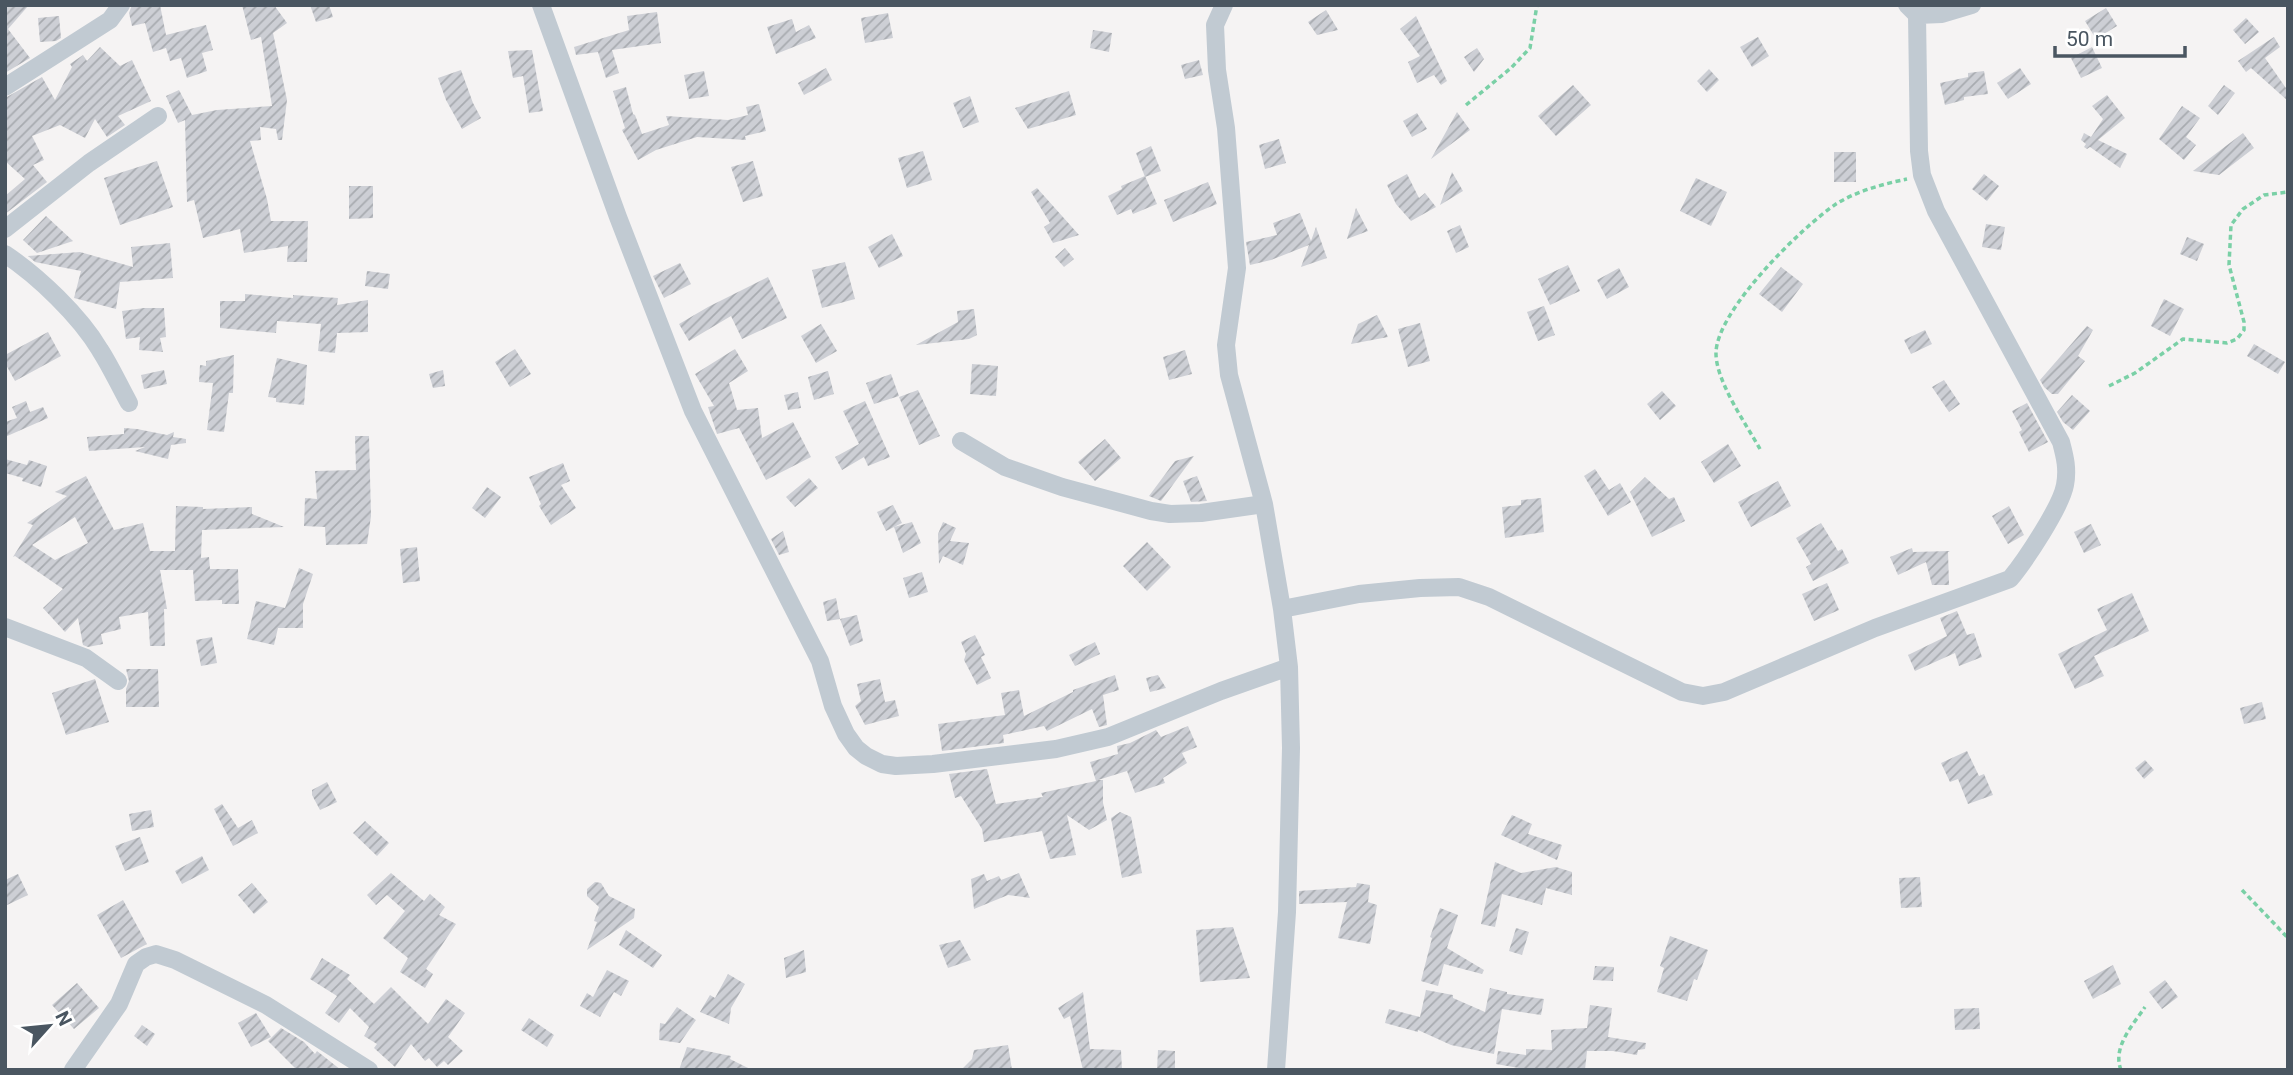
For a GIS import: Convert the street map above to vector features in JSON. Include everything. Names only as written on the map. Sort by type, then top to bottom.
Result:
[{"type":"street","points":[[5,87],[110,20],[121,5]]},
{"type":"street","points":[[541,5],[693,411],[820,661],[833,706],[856,748],[882,764],[896,766],[1056,749],[1108,737],[1221,691],[1289,667]]},
{"type":"street","points":[[1224,5],[1215,25],[1217,70],[1226,128],[1237,268],[1226,345],[1229,375],[1264,504],[1289,667],[1291,748],[1288,884],[1276,1070]]},
{"type":"street","points":[[1282,609],[1359,594],[1459,587],[1489,597],[1682,692],[1703,696],[1724,692],[1875,628],[2010,579],[2024,563],[2065,488],[2067,464],[2061,442],[1936,211],[1922,175],[1912,10],[1942,14],[1972,5]]},
{"type":"street","points":[[5,229],[89,163],[158,116]]},
{"type":"street","points":[[5,254],[78,320],[99,348],[129,403]]},
{"type":"street","points":[[961,441],[1005,467],[1062,487],[1152,511],[1201,513],[1264,504]]},
{"type":"street","points":[[5,627],[86,658],[118,681]]},
{"type":"street","points":[[73,1070],[119,1004],[136,964],[156,954],[175,960],[266,1005],[369,1070]]},
{"type":"path","points":[[1466,105],[1511,68],[1530,48],[1537,5]]},
{"type":"path","points":[[1760,449],[1722,379],[1716,353],[1719,337],[1732,313],[1758,278],[1810,225],[1838,203],[1878,186],[1922,175]]},
{"type":"path","points":[[2109,386],[2135,373],[2183,339],[2227,343],[2237,339],[2244,330],[2244,322],[2229,265],[2231,225],[2244,209],[2264,195],[2288,192]]},
{"type":"path","points":[[2242,890],[2288,938]]},
{"type":"path","points":[[2121,1070],[2118,1059],[2122,1043],[2145,1007]]},
{"type":"building","points":[[5,5],[29,5],[8,29],[30,58],[5,73]]},
{"type":"building","points":[[132,5],[160,5],[166,35],[206,25],[213,50],[202,53],[207,71],[187,78],[181,58],[170,61],[166,48],[153,52],[145,23],[132,26],[129,13]]},
{"type":"building","points":[[242,5],[274,5],[287,23],[273,33],[287,100],[282,140],[278,140],[276,129],[260,127],[261,140],[250,141],[271,221],[308,221],[307,262],[287,262],[288,246],[244,253],[240,229],[203,238],[194,200],[187,202],[185,120],[178,123],[166,96],[179,90],[192,115],[217,110],[272,106],[261,37],[251,40]]},
{"type":"building","points":[[310,5],[329,5],[333,17],[316,22]]},
{"type":"building","points":[[2106,8],[2117,26],[2096,39],[2085,21]]},
{"type":"building","points":[[1326,10],[1338,30],[1317,35],[1308,22]]},
{"type":"building","points":[[657,12],[661,43],[612,50],[619,73],[606,78],[598,52],[576,55],[574,47],[629,30],[627,16]]},
{"type":"building","points":[[888,13],[893,38],[865,43],[861,18]]},
{"type":"building","points":[[59,16],[61,38],[40,42],[38,18]]},
{"type":"building","points":[[1416,16],[1447,81],[1441,85],[1434,75],[1417,83],[1408,62],[1420,56],[1400,29]]},
{"type":"building","points":[[2246,18],[2259,32],[2245,44],[2233,30]]},
{"type":"building","points":[[792,19],[796,32],[809,25],[816,38],[776,54],[767,27]]},
{"type":"building","points":[[1093,30],[1112,33],[1109,52],[1090,48]]},
{"type":"building","points":[[1758,37],[1769,56],[1752,67],[1740,47]]},
{"type":"building","points":[[2274,37],[2280,47],[2265,58],[2288,91],[2288,101],[2251,68],[2246,72],[2238,61]]},
{"type":"building","points":[[100,47],[120,66],[132,60],[151,101],[118,116],[125,125],[107,137],[95,119],[85,138],[60,125],[32,136],[44,160],[33,165],[47,182],[5,214],[5,196],[25,179],[5,161],[5,98],[42,77],[55,100],[72,67],[70,64],[83,55],[87,61]]},
{"type":"building","points":[[2092,47],[2102,68],[2081,78],[2071,58]]},
{"type":"building","points":[[1477,48],[1484,59],[1474,72],[1464,57]]},
{"type":"building","points":[[532,50],[543,111],[529,113],[523,76],[513,78],[508,51]]},
{"type":"building","points":[[1199,60],[1203,75],[1185,79],[1181,65]]},
{"type":"building","points":[[826,68],[832,80],[804,95],[798,83]]},
{"type":"building","points":[[2020,68],[2031,84],[2008,99],[1997,83]]},
{"type":"building","points":[[1709,69],[1719,80],[1707,92],[1697,81]]},
{"type":"building","points":[[461,70],[481,118],[462,129],[446,100],[438,78]]},
{"type":"building","points":[[704,71],[709,96],[689,99],[684,75]]},
{"type":"building","points":[[1984,71],[1988,94],[1964,97],[1964,100],[1945,105],[1940,83],[1968,77],[1968,73]]},
{"type":"building","points":[[1573,85],[1591,105],[1556,136],[1538,116]]},
{"type":"building","points":[[2224,85],[2235,93],[2218,115],[2208,106]]},
{"type":"building","points":[[626,87],[642,134],[669,125],[666,116],[728,120],[748,115],[746,107],[759,104],[766,131],[745,136],[746,140],[697,137],[656,150],[638,160],[622,130],[625,128],[613,91]]},
{"type":"building","points":[[1069,91],[1076,115],[1028,129],[1015,108]]},
{"type":"building","points":[[2107,95],[2125,118],[2098,140],[2127,154],[2120,168],[2090,147],[2084,147],[2086,144],[2081,140],[2084,133],[2091,137],[2103,119],[2092,106]]},
{"type":"building","points":[[970,96],[979,122],[963,128],[953,103]]},
{"type":"building","points":[[2182,106],[2200,118],[2186,137],[2196,145],[2184,160],[2159,139]]},
{"type":"building","points":[[1457,112],[1470,130],[1431,159]]},
{"type":"building","points":[[1417,113],[1427,129],[1412,137],[1403,121]]},
{"type":"building","points":[[2243,133],[2254,148],[2219,175],[2193,171]]},
{"type":"building","points":[[1279,139],[1286,163],[1265,169],[1259,145]]},
{"type":"building","points":[[1151,146],[1161,171],[1145,177],[1136,153]]},
{"type":"building","points":[[923,151],[932,180],[907,188],[898,158]]},
{"type":"building","points":[[1834,152],[1856,152],[1856,182],[1834,182]]},
{"type":"building","points":[[157,161],[173,207],[120,225],[104,178]]},
{"type":"building","points":[[753,161],[763,196],[743,202],[731,167]]},
{"type":"building","points":[[1452,172],[1463,191],[1440,205]]},
{"type":"building","points":[[1407,174],[1419,198],[1425,193],[1436,207],[1411,221],[1396,204],[1387,185]]},
{"type":"building","points":[[1984,174],[1999,186],[1987,201],[1972,189]]},
{"type":"building","points":[[1145,176],[1157,204],[1133,214],[1131,209],[1117,215],[1108,196],[1122,189],[1121,186]]},
{"type":"building","points":[[1696,178],[1727,192],[1711,226],[1680,211]]},
{"type":"building","points":[[1208,182],[1217,204],[1173,222],[1164,200]]},
{"type":"building","points":[[349,186],[373,186],[373,218],[349,219]]},
{"type":"building","points":[[1037,188],[1079,235],[1053,243],[1044,227],[1050,223],[1031,192]]},
{"type":"building","points":[[1356,208],[1368,231],[1347,239]]},
{"type":"building","points":[[1300,213],[1311,241],[1316,227],[1327,258],[1301,267],[1309,245],[1250,265],[1246,242],[1277,235],[1273,223]]},
{"type":"building","points":[[46,216],[73,241],[37,253],[23,240]]},
{"type":"building","points":[[1986,224],[2005,227],[2001,250],[1982,247]]},
{"type":"building","points":[[1460,225],[1469,247],[1456,253],[1447,231]]},
{"type":"building","points":[[892,234],[903,256],[879,268],[868,247]]},
{"type":"building","points":[[2187,237],[2204,244],[2197,261],[2180,254]]},
{"type":"building","points":[[170,243],[173,278],[120,282],[116,309],[74,298],[81,271],[35,262],[28,256],[80,252],[133,267],[131,247]]},
{"type":"building","points":[[1065,248],[1074,259],[1064,267],[1055,257]]},
{"type":"building","points":[[845,262],[855,299],[822,308],[812,270]]},
{"type":"building","points":[[680,263],[691,284],[664,298],[653,276]]},
{"type":"building","points":[[1568,265],[1580,291],[1550,305],[1538,279]]},
{"type":"building","points":[[1781,267],[1803,284],[1782,312],[1759,294]]},
{"type":"building","points":[[1619,268],[1629,287],[1607,299],[1597,280]]},
{"type":"building","points":[[367,271],[390,274],[388,289],[365,286]]},
{"type":"building","points":[[768,277],[787,318],[742,339],[731,316],[689,341],[679,324]]},
{"type":"building","points":[[245,294],[338,298],[337,305],[368,300],[368,332],[337,333],[335,353],[318,351],[321,324],[277,321],[276,333],[220,328],[220,301],[245,301]]},
{"type":"building","points":[[2164,299],[2184,309],[2170,336],[2151,326]]},
{"type":"building","points":[[1544,306],[1555,335],[1538,341],[1527,312]]},
{"type":"building","points":[[164,308],[166,337],[160,338],[163,352],[139,350],[140,337],[126,339],[122,311]]},
{"type":"building","points":[[974,309],[977,335],[969,339],[916,345],[958,322],[957,311]]},
{"type":"building","points":[[1377,315],[1388,337],[1351,344],[1358,324]]},
{"type":"building","points":[[1420,323],[1430,361],[1408,367],[1398,329]]},
{"type":"building","points":[[821,324],[837,351],[816,363],[801,336]]},
{"type":"building","points":[[2087,326],[2093,330],[2078,356],[2085,361],[2058,394],[2052,394],[2040,380]]},
{"type":"building","points":[[1925,330],[1932,344],[1911,354],[1904,340]]},
{"type":"building","points":[[48,332],[61,356],[15,381],[5,363],[5,355]]},
{"type":"building","points":[[2254,344],[2285,362],[2278,374],[2247,356]]},
{"type":"building","points":[[515,349],[531,374],[510,387],[495,362]]},
{"type":"building","points":[[735,349],[748,371],[729,383],[737,410],[758,408],[762,438],[793,422],[811,457],[766,480],[739,428],[717,434],[708,407],[714,406],[695,374]]},
{"type":"building","points":[[1185,350],[1192,374],[1169,380],[1163,357]]},
{"type":"building","points":[[234,355],[233,393],[229,393],[224,432],[207,430],[213,383],[199,382],[200,365],[206,366],[206,361]]},
{"type":"building","points":[[277,358],[307,365],[304,405],[276,402],[276,398],[268,397]]},
{"type":"building","points":[[972,364],[998,366],[996,396],[970,394]]},
{"type":"building","points":[[164,370],[167,384],[144,389],[141,375]]},
{"type":"building","points":[[443,370],[445,386],[433,388],[429,374]]},
{"type":"building","points":[[828,371],[834,394],[814,400],[808,377]]},
{"type":"building","points":[[891,374],[899,396],[874,404],[866,383]]},
{"type":"building","points":[[1944,380],[1960,404],[1949,412],[1932,387]]},
{"type":"building","points":[[918,390],[940,436],[919,445],[899,397]]},
{"type":"building","points":[[1662,391],[1676,406],[1660,420],[1647,404]]},
{"type":"building","points":[[798,392],[801,408],[788,410],[784,395]]},
{"type":"building","points":[[2072,395],[2090,411],[2073,430],[2063,422],[2057,412]]},
{"type":"building","points":[[26,401],[30,412],[43,407],[48,418],[5,437],[5,422],[17,418],[12,407]]},
{"type":"building","points":[[865,401],[890,457],[868,466],[864,457],[842,470],[835,457],[859,444],[843,411]]},
{"type":"building","points":[[2027,403],[2048,442],[2029,452],[2012,411]]},
{"type":"building","points":[[124,428],[167,435],[174,432],[173,437],[186,439],[186,443],[171,445],[168,459],[135,451],[145,447],[89,451],[87,437],[124,434]]},
{"type":"building","points":[[355,436],[369,436],[371,516],[367,544],[326,545],[325,527],[304,526],[305,498],[317,499],[315,471],[356,470]]},
{"type":"building","points":[[1105,439],[1121,458],[1095,481],[1078,462]]},
{"type":"building","points":[[1728,444],[1741,466],[1714,483],[1701,462]]},
{"type":"building","points":[[1194,456],[1161,501],[1149,496],[1175,461]]},
{"type":"building","points":[[5,459],[27,465],[29,460],[47,466],[41,487],[5,473]]},
{"type":"building","points":[[563,463],[570,481],[561,485],[576,508],[551,525],[539,506],[541,504],[529,477]]},
{"type":"building","points":[[1595,469],[1609,490],[1620,483],[1631,502],[1608,516],[1584,476]]},
{"type":"building","points":[[86,476],[114,530],[143,523],[150,551],[175,551],[176,506],[203,509],[252,507],[252,514],[284,527],[202,530],[201,558],[209,557],[210,569],[238,569],[239,604],[222,604],[222,600],[195,601],[193,570],[160,570],[167,609],[164,609],[165,646],[150,646],[148,612],[119,617],[121,629],[101,634],[103,644],[88,647],[83,645],[78,618],[65,632],[43,608],[63,589],[13,557],[33,525],[27,523],[67,496],[55,492]],"holes":[[[75,517],[88,543],[55,560],[32,545]]]},
{"type":"building","points":[[1197,476],[1207,501],[1191,502],[1183,481]]},
{"type":"building","points":[[1645,477],[1669,499],[1674,497],[1685,521],[1652,537],[1630,492]]},
{"type":"building","points":[[809,478],[818,488],[795,507],[786,497]]},
{"type":"building","points":[[1778,481],[1791,506],[1751,527],[1738,502]]},
{"type":"building","points":[[487,487],[501,497],[485,518],[472,508]]},
{"type":"building","points":[[1541,498],[1544,532],[1505,538],[1502,507],[1521,505],[1521,500]]},
{"type":"building","points":[[893,505],[902,523],[886,531],[877,512]]},
{"type":"building","points":[[2009,506],[2024,535],[2008,544],[1992,516]]},
{"type":"building","points":[[912,522],[921,543],[903,553],[894,527]]},
{"type":"building","points":[[943,522],[956,528],[950,541],[969,543],[963,565],[943,556],[939,564],[938,534]]},
{"type":"building","points":[[1821,523],[1838,551],[1842,549],[1849,563],[1813,581],[1806,567],[1811,564],[1796,538]]},
{"type":"building","points":[[2091,524],[2101,545],[2084,553],[2074,532]]},
{"type":"building","points":[[783,531],[789,552],[779,555],[771,539]]},
{"type":"building","points":[[1147,542],[1171,567],[1147,591],[1123,566]]},
{"type":"building","points":[[417,547],[420,581],[403,583],[400,549]]},
{"type":"building","points":[[1912,548],[1913,552],[1950,551],[1949,585],[1932,585],[1926,562],[1898,575],[1890,557]]},
{"type":"building","points":[[299,568],[313,574],[303,604],[303,628],[278,628],[274,645],[247,639],[256,601],[285,608]]},
{"type":"building","points":[[922,572],[928,592],[909,598],[903,578]]},
{"type":"building","points":[[1827,583],[1839,610],[1814,621],[1802,594]]},
{"type":"building","points":[[2132,593],[2149,631],[2094,656],[2104,676],[2075,689],[2058,654],[2107,630],[2097,609]]},
{"type":"building","points":[[836,598],[840,619],[827,621],[823,602]]},
{"type":"building","points":[[1957,611],[1967,635],[1974,633],[1982,657],[1959,666],[1955,653],[1915,671],[1908,655],[1947,636],[1940,618]]},
{"type":"building","points":[[857,615],[863,641],[850,646],[840,619]]},
{"type":"building","points":[[975,635],[985,655],[981,657],[991,678],[977,685],[964,660],[966,654],[961,642]]},
{"type":"building","points":[[212,637],[217,663],[201,666],[196,640]]},
{"type":"building","points":[[1095,642],[1100,654],[1075,666],[1069,655]]},
{"type":"building","points":[[126,669],[158,669],[159,707],[126,707],[129,681]]},
{"type":"building","points":[[1115,675],[1119,690],[1103,695],[1107,725],[1099,727],[1092,709],[1047,731],[1044,726],[1003,735],[1004,743],[942,751],[938,724],[1005,715],[1001,693],[1019,690],[1024,716],[1073,690]]},
{"type":"building","points":[[1158,675],[1166,688],[1150,692],[1146,678]]},
{"type":"building","points":[[95,679],[109,722],[66,735],[52,693]]},
{"type":"building","points":[[880,679],[885,702],[895,700],[899,716],[865,725],[855,706],[861,701],[857,684]]},
{"type":"building","points":[[2262,702],[2266,719],[2244,724],[2240,708]]},
{"type":"building","points":[[1188,726],[1197,747],[1182,753],[1187,763],[1163,778],[1165,783],[1135,793],[1127,771],[1098,780],[1103,780],[1103,803],[1107,820],[1089,830],[1067,815],[1076,855],[1050,859],[1042,831],[984,842],[982,829],[961,796],[955,798],[949,774],[987,769],[996,804],[1043,797],[1041,793],[1096,781],[1090,762],[1118,754],[1117,746],[1130,743],[1156,730],[1161,737]]},
{"type":"building","points":[[1967,751],[1979,776],[1984,774],[1993,795],[1968,804],[1958,779],[1950,782],[1941,763]]},
{"type":"building","points":[[2145,760],[2154,770],[2144,779],[2135,768]]},
{"type":"building","points":[[327,782],[337,802],[320,810],[312,790]]},
{"type":"building","points":[[222,804],[238,828],[252,820],[258,833],[233,846],[214,809]]},
{"type":"building","points":[[151,810],[154,827],[132,831],[129,814]]},
{"type":"building","points":[[1120,812],[1131,817],[1142,873],[1122,878],[1111,818]]},
{"type":"building","points":[[1512,815],[1532,824],[1528,834],[1562,845],[1557,860],[1501,835]]},
{"type":"building","points":[[365,821],[389,843],[377,856],[353,833]]},
{"type":"building","points":[[140,837],[149,862],[125,871],[115,846]]},
{"type":"building","points":[[202,856],[209,870],[182,884],[175,871]]},
{"type":"building","points":[[1495,862],[1521,873],[1556,867],[1572,872],[1572,895],[1546,888],[1542,905],[1502,894],[1495,927],[1481,924]]},
{"type":"building","points":[[391,873],[424,901],[430,894],[445,907],[439,915],[456,924],[426,969],[433,974],[425,988],[400,972],[408,958],[383,938],[405,911],[387,895],[376,905],[367,895]]},
{"type":"building","points":[[1019,873],[1030,898],[1008,895],[974,909],[971,879],[984,874],[987,881],[999,876],[1001,880]]},
{"type":"building","points":[[18,874],[28,895],[5,906],[5,880]]},
{"type":"building","points":[[1920,877],[1922,907],[1901,908],[1899,878]]},
{"type":"building","points":[[595,882],[601,883],[609,896],[635,909],[634,918],[587,950],[597,922],[594,921],[599,907],[587,896],[587,889]]},
{"type":"building","points":[[252,883],[268,902],[254,914],[238,895]]},
{"type":"building","points":[[1357,883],[1370,885],[1368,902],[1377,905],[1370,944],[1338,938],[1347,902],[1299,904],[1299,891],[1356,887]]},
{"type":"building","points":[[123,900],[147,944],[121,958],[97,915]]},
{"type":"building","points":[[1440,908],[1458,915],[1447,948],[1484,970],[1482,974],[1444,964],[1438,986],[1421,981],[1432,938],[1430,937]]},
{"type":"building","points":[[1233,927],[1250,978],[1200,982],[1196,930]]},
{"type":"building","points":[[1516,928],[1529,932],[1522,955],[1509,951]]},
{"type":"building","points":[[626,930],[662,955],[653,968],[619,945]]},
{"type":"building","points":[[1670,936],[1708,950],[1687,1001],[1657,992],[1664,968],[1660,966]]},
{"type":"building","points":[[960,940],[971,960],[948,968],[939,945]]},
{"type":"building","points":[[804,950],[806,972],[786,978],[784,958]]},
{"type":"building","points":[[322,958],[350,975],[347,979],[374,1004],[391,987],[428,1024],[446,999],[465,1013],[448,1037],[463,1051],[448,1065],[444,1061],[437,1067],[429,1058],[425,1061],[411,1044],[395,1067],[374,1048],[377,1044],[364,1036],[369,1027],[350,1008],[339,1023],[325,1013],[337,996],[310,979]]},
{"type":"building","points":[[2113,965],[2121,984],[2093,999],[2084,981]]},
{"type":"building","points":[[1595,966],[1614,967],[1613,981],[1593,980]]},
{"type":"building","points":[[607,970],[629,981],[621,996],[614,992],[600,1017],[580,1006],[587,993],[593,997]]},
{"type":"building","points":[[728,974],[745,984],[731,1008],[729,1024],[700,1012],[710,995],[715,998]]},
{"type":"building","points":[[2165,980],[2178,997],[2162,1009],[2149,992]]},
{"type":"building","points":[[77,983],[99,1008],[74,1029],[52,1005]]},
{"type":"building","points":[[1490,988],[1507,994],[1544,999],[1541,1015],[1502,1009],[1494,1054],[1451,1045],[1418,1030],[1385,1023],[1389,1009],[1420,1017],[1426,990],[1453,995],[1453,998],[1485,1012]]},
{"type":"building","points":[[1083,992],[1090,1049],[1121,1050],[1122,1070],[1083,1070],[1070,1016],[1064,1019],[1058,1008]]},
{"type":"building","points":[[1590,1005],[1612,1008],[1608,1037],[1646,1043],[1645,1049],[1638,1050],[1637,1055],[1587,1051],[1585,1070],[1530,1070],[1496,1064],[1498,1051],[1526,1055],[1526,1049],[1552,1050],[1551,1030],[1587,1028]]},
{"type":"building","points":[[677,1007],[696,1020],[680,1043],[659,1040],[660,1023],[665,1024]]},
{"type":"building","points":[[1979,1008],[1980,1029],[1955,1030],[1954,1009]]},
{"type":"building","points":[[256,1013],[271,1037],[251,1047],[238,1023]]},
{"type":"building","points":[[529,1018],[554,1035],[547,1047],[521,1030]]},
{"type":"building","points":[[142,1025],[155,1034],[147,1046],[134,1036]]},
{"type":"building","points":[[281,1028],[341,1070],[297,1070],[268,1041]]},
{"type":"building","points":[[1008,1045],[1012,1070],[961,1070],[972,1059],[974,1050]]},
{"type":"building","points":[[687,1047],[731,1056],[730,1059],[752,1070],[679,1070]]},
{"type":"building","points":[[1158,1050],[1175,1051],[1175,1070],[1157,1070]]}]
